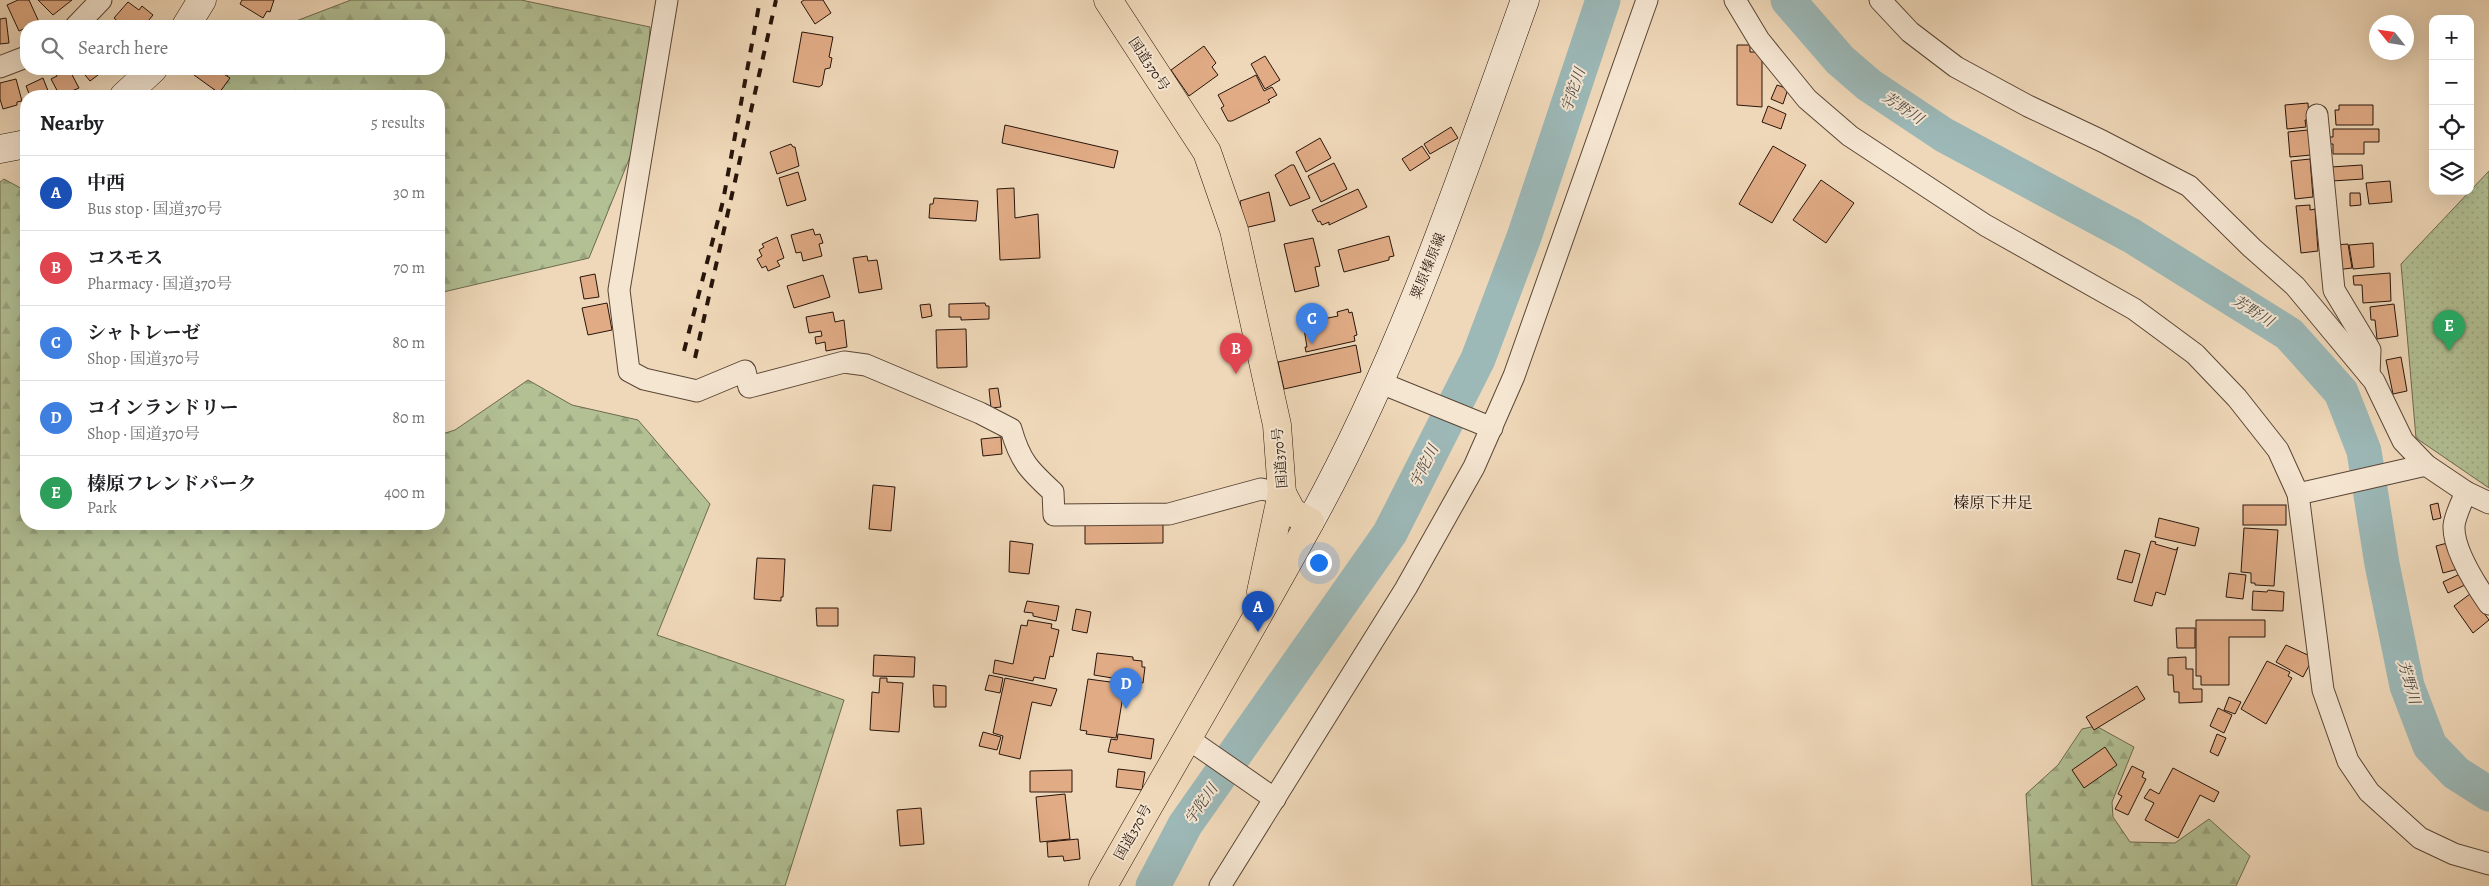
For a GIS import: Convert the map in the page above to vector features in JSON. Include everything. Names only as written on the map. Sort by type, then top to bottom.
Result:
[{"type":"highway","name":"国道370号","points":[[1103,886],[1192,742],[1310,522],[1292,512],[1282,493],[1277,426],[1273,406],[1234,230],[1207,152],[1108,0]]},
{"type":"highway","points":[[1247,637],[1266,575],[1282,493]]},
{"type":"main road","points":[[190,20],[202,0]]},
{"type":"main road","name":"粟原榛原線","points":[[1310,522],[1342,465],[1381,383],[1446,220],[1525,0]]},
{"type":"main road","points":[[130,90],[147,75]]},
{"type":"main road","points":[[0,149],[20,145]]},
{"type":"street","points":[[82,20],[102,0]]},
{"type":"street","points":[[667,0],[619,290],[629,371],[644,379],[697,391],[745,371],[749,387],[844,362],[866,365],[980,413],[1011,430],[1016,446],[1028,469],[1053,492],[1054,515],[1169,514],[1261,489],[1282,493]]},
{"type":"street","points":[[1220,886],[1272,797],[1406,588],[1474,467],[1488,427],[1514,376],[1647,0]]},
{"type":"street","points":[[1735,0],[1759,40],[1807,99],[1850,136],[1985,225],[2134,309],[2195,354],[2237,398],[2278,450],[2306,492],[2323,690],[2348,761],[2369,792],[2420,838],[2454,854],[2489,864]]},
{"type":"street","points":[[1880,0],[1910,32],[1956,67],[2028,106],[2102,141],[2188,186],[2252,248],[2296,286],[2370,375],[2403,441],[2426,465],[2466,492],[2489,503]]},
{"type":"street","points":[[0,67],[20,59]]},
{"type":"street","points":[[2317,115],[2334,290],[2370,350],[2370,375]]},
{"type":"street","points":[[1381,383],[1488,427]]},
{"type":"street","points":[[2306,492],[2426,465]]},
{"type":"street","points":[[2466,492],[2454,525],[2457,543],[2474,582],[2489,604]]},
{"type":"street","points":[[1192,742],[1272,797]]},
{"type":"green space","points":[[351,0],[521,0],[650,27],[647,74],[632,152],[589,258],[445,292],[445,90],[213,90],[228,75],[445,75],[445,20],[299,20]]},
{"type":"green space","points":[[2489,171],[2489,488],[2416,438],[2401,264],[2466,195],[2474,195],[2474,187]]},
{"type":"green space","points":[[4,179],[20,188],[20,530],[445,530],[445,433],[455,430],[528,380],[572,405],[638,420],[710,504],[657,635],[844,700],[785,886],[0,886],[0,182]]},
{"type":"green space","points":[[2096,726],[2134,747],[2112,802],[2113,817],[2130,842],[2175,843],[2209,819],[2250,856],[2236,886],[2032,886],[2026,794],[2058,765],[2082,729]]},
{"type":"building","points":[[18,0],[29,0],[38,20],[20,20],[19,31],[7,5]]},
{"type":"building","points":[[38,0],[72,0],[53,15]]},
{"type":"building","points":[[242,0],[274,0],[270,12],[267,11],[263,18],[240,4]]},
{"type":"building","points":[[804,0],[823,0],[831,13],[815,24],[801,2]]},
{"type":"building","points":[[128,2],[139,10],[142,6],[153,15],[149,20],[116,20],[114,18]]},
{"type":"building","points":[[6,18],[9,43],[0,44],[0,19]]},
{"type":"building","points":[[802,32],[833,37],[829,57],[832,58],[830,68],[825,69],[822,85],[819,87],[793,82]]},
{"type":"building","points":[[1737,45],[1750,45],[1750,52],[1762,52],[1762,107],[1737,105]]},
{"type":"building","points":[[1204,46],[1216,63],[1212,67],[1218,75],[1189,96],[1171,70]]},
{"type":"building","points":[[1265,56],[1280,80],[1265,89],[1251,64]]},
{"type":"building","points":[[72,75],[79,88],[74,90],[57,90],[51,79],[57,76]]},
{"type":"building","points":[[85,75],[98,75],[90,81]]},
{"type":"building","points":[[194,75],[225,75],[230,78],[221,90],[215,90]]},
{"type":"building","points":[[1256,75],[1264,91],[1272,87],[1277,95],[1268,100],[1270,102],[1232,121],[1228,121],[1221,108],[1224,106],[1218,95]]},
{"type":"building","points":[[43,78],[48,90],[28,90],[26,86]]},
{"type":"building","points":[[16,79],[20,94],[20,101],[17,102],[17,105],[3,109],[0,99],[0,83]]},
{"type":"building","points":[[1777,85],[1788,89],[1783,104],[1771,99]]},
{"type":"building","points":[[2308,103],[2309,120],[2305,120],[2306,127],[2287,129],[2285,105]]},
{"type":"building","points":[[2339,105],[2373,105],[2373,125],[2336,125],[2335,110],[2339,110]]},
{"type":"building","points":[[1768,106],[1786,114],[1781,129],[1762,122]]},
{"type":"building","points":[[1005,125],[1118,151],[1114,168],[1002,143]]},
{"type":"building","points":[[1451,127],[1458,138],[1430,154],[1424,144]]},
{"type":"building","points":[[2333,129],[2379,129],[2379,142],[2364,142],[2364,154],[2333,154],[2333,144],[2327,144],[2327,137],[2333,137]]},
{"type":"building","points":[[2308,130],[2311,155],[2290,157],[2288,132]]},
{"type":"building","points":[[1320,138],[1331,158],[1306,172],[1296,152]]},
{"type":"building","points":[[791,144],[795,147],[799,166],[777,174],[770,152]]},
{"type":"building","points":[[1422,146],[1430,158],[1410,171],[1402,159]]},
{"type":"building","points":[[1773,146],[1806,165],[1772,223],[1739,204]]},
{"type":"building","points":[[2310,159],[2313,197],[2295,199],[2291,161]]},
{"type":"building","points":[[1334,163],[1347,189],[1321,202],[1308,176]]},
{"type":"building","points":[[1294,165],[1310,198],[1290,206],[1275,175]]},
{"type":"building","points":[[2362,165],[2363,179],[2332,181],[2331,167]]},
{"type":"building","points":[[798,172],[806,200],[787,206],[779,178]]},
{"type":"building","points":[[1821,180],[1854,203],[1826,243],[1793,220]]},
{"type":"building","points":[[2390,181],[2392,202],[2369,204],[2366,183]]},
{"type":"building","points":[[1014,188],[1015,218],[1038,214],[1040,258],[1000,260],[997,189]]},
{"type":"building","points":[[1358,189],[1367,207],[1329,225],[1329,222],[1322,225],[1320,221],[1318,222],[1312,210]]},
{"type":"building","points":[[1269,192],[1275,221],[1244,228],[1240,201]]},
{"type":"building","points":[[2350,193],[2360,193],[2361,205],[2350,206]]},
{"type":"building","points":[[934,198],[978,201],[976,221],[929,218],[930,204],[933,204]]},
{"type":"building","points":[[2310,205],[2310,210],[2315,209],[2318,251],[2301,253],[2296,206]]},
{"type":"building","points":[[813,229],[815,235],[820,234],[823,243],[819,244],[822,256],[803,261],[801,252],[796,253],[791,235]]},
{"type":"building","points":[[1389,236],[1394,256],[1389,257],[1389,260],[1344,272],[1338,250]]},
{"type":"building","points":[[777,237],[784,258],[777,261],[780,266],[768,271],[766,266],[762,268],[757,259],[762,256],[759,250],[764,247],[762,244]]},
{"type":"building","points":[[1313,238],[1320,266],[1315,267],[1319,286],[1295,292],[1284,244]]},
{"type":"building","points":[[2373,243],[2374,267],[2353,269],[2349,245]]},
{"type":"building","points":[[2348,244],[2352,268],[2336,270],[2334,245]]},
{"type":"building","points":[[867,256],[868,261],[877,260],[882,289],[859,293],[853,258]]},
{"type":"building","points":[[2390,273],[2391,301],[2363,303],[2362,285],[2354,285],[2353,276]]},
{"type":"building","points":[[595,274],[599,297],[584,299],[580,277]]},
{"type":"building","points":[[823,275],[830,297],[794,308],[787,286]]},
{"type":"building","points":[[607,303],[612,330],[588,335],[582,308]]},
{"type":"building","points":[[985,303],[986,306],[989,306],[989,319],[961,320],[961,317],[949,317],[949,304]]},
{"type":"building","points":[[930,304],[932,316],[922,318],[920,305]]},
{"type":"building","points":[[2394,304],[2398,336],[2377,339],[2375,320],[2371,320],[2370,307]]},
{"type":"building","points":[[1348,309],[1349,313],[1352,312],[1357,335],[1354,336],[1355,341],[1306,352],[1305,347],[1307,347],[1303,323],[1338,316],[1337,312]]},
{"type":"building","points":[[833,312],[835,322],[844,320],[847,347],[826,351],[825,342],[816,344],[815,337],[822,336],[821,331],[809,333],[806,317]]},
{"type":"building","points":[[966,329],[967,367],[937,368],[936,330]]},
{"type":"building","points":[[1356,345],[1361,372],[1284,389],[1278,362]]},
{"type":"building","points":[[2401,357],[2407,391],[2393,394],[2386,360]]},
{"type":"building","points":[[998,388],[1001,407],[991,408],[989,389]]},
{"type":"building","points":[[1001,437],[1002,454],[983,456],[981,439]]},
{"type":"building","points":[[873,485],[895,487],[891,531],[869,529]]},
{"type":"building","points":[[2438,503],[2441,518],[2433,520],[2430,505]]},
{"type":"building","points":[[2243,505],[2286,505],[2286,525],[2243,525]]},
{"type":"building","points":[[2159,518],[2199,528],[2195,546],[2155,537]]},
{"type":"building","points":[[1163,522],[1163,543],[1085,544],[1085,523]]},
{"type":"building","points":[[2244,528],[2278,530],[2274,586],[2255,585],[2255,583],[2251,583],[2251,573],[2241,572]]},
{"type":"building","points":[[1010,541],[1033,544],[1029,574],[1009,572]]},
{"type":"building","points":[[2151,541],[2176,550],[2178,547],[2165,595],[2156,592],[2152,606],[2134,601]]},
{"type":"building","points":[[2451,542],[2458,569],[2443,573],[2436,546]]},
{"type":"building","points":[[2125,550],[2140,554],[2132,583],[2117,579]]},
{"type":"building","points":[[757,558],[785,559],[783,597],[781,597],[781,601],[754,599]]},
{"type":"building","points":[[2229,573],[2246,575],[2243,599],[2226,597]]},
{"type":"building","points":[[2460,574],[2465,585],[2448,593],[2443,582]]},
{"type":"building","points":[[2268,590],[2284,592],[2283,611],[2252,610],[2253,591],[2267,592]]},
{"type":"building","points":[[2470,594],[2489,620],[2473,633],[2454,606]]},
{"type":"building","points":[[1027,601],[1059,606],[1056,621],[1024,612]]},
{"type":"building","points":[[816,608],[838,608],[838,626],[817,626]]},
{"type":"building","points":[[1076,609],[1091,612],[1087,633],[1072,630]]},
{"type":"building","points":[[1028,620],[1052,624],[1051,628],[1059,630],[1053,657],[1050,656],[1045,679],[1034,677],[1033,681],[993,673],[995,660],[1013,664],[1021,625],[1027,626]]},
{"type":"building","points":[[2196,620],[2265,620],[2265,637],[2229,637],[2229,685],[2201,685],[2201,676],[2196,676]]},
{"type":"building","points":[[2176,628],[2195,628],[2195,648],[2177,648]]},
{"type":"building","points":[[2286,645],[2310,656],[2312,660],[2303,677],[2276,662]]},
{"type":"building","points":[[1097,653],[1133,657],[1133,660],[1142,661],[1142,667],[1145,667],[1143,683],[1094,675]]},
{"type":"building","points":[[874,655],[915,657],[914,677],[873,676]]},
{"type":"building","points":[[2186,657],[2186,669],[2193,669],[2193,689],[2202,689],[2202,702],[2179,703],[2179,692],[2174,692],[2173,675],[2168,675],[2168,658]]},
{"type":"building","points":[[2267,661],[2290,672],[2288,676],[2292,678],[2266,724],[2241,709]]},
{"type":"building","points":[[989,675],[1003,678],[1000,693],[985,690]]},
{"type":"building","points":[[880,678],[887,678],[887,682],[903,683],[899,732],[870,730],[872,692],[879,693]]},
{"type":"building","points":[[1005,678],[1057,689],[1051,706],[1032,702],[1020,759],[999,754],[1003,736],[993,733]]},
{"type":"building","points":[[1088,679],[1125,684],[1116,738],[1086,734],[1087,731],[1080,730]]},
{"type":"building","points":[[933,685],[946,686],[946,707],[934,707]]},
{"type":"building","points":[[2137,686],[2145,699],[2094,730],[2086,717]]},
{"type":"building","points":[[2229,697],[2241,702],[2235,714],[2224,710]]},
{"type":"building","points":[[2218,708],[2232,715],[2224,733],[2210,726]]},
{"type":"building","points":[[983,732],[1001,737],[997,750],[979,746]]},
{"type":"building","points":[[1118,734],[1154,739],[1151,759],[1108,752],[1111,739],[1117,740]]},
{"type":"building","points":[[2217,734],[2226,738],[2218,756],[2210,752]]},
{"type":"building","points":[[2105,747],[2117,765],[2084,788],[2072,770]]},
{"type":"building","points":[[2132,766],[2144,772],[2142,777],[2146,779],[2128,815],[2115,809],[2122,796],[2118,794]]},
{"type":"building","points":[[2173,768],[2219,792],[2214,802],[2200,795],[2178,838],[2145,820],[2154,803],[2144,798],[2150,789],[2159,794]]},
{"type":"building","points":[[1118,769],[1145,772],[1142,790],[1116,787]]},
{"type":"building","points":[[1072,770],[1072,792],[1030,792],[1030,771]]},
{"type":"building","points":[[1065,794],[1070,839],[1040,842],[1036,797]]},
{"type":"building","points":[[921,808],[924,844],[900,846],[897,810]]},
{"type":"building","points":[[1078,839],[1080,859],[1064,861],[1063,856],[1048,857],[1047,842]]},
{"type":"waterway","name":"宇陀川","points":[[1153,886],[1185,825],[1390,533],[1478,359],[1524,237],[1603,0]]},
{"type":"waterway","name":"芳野川","points":[[1788,0],[1840,60],[1869,85],[1944,135],[2132,236],[2289,334],[2341,392],[2364,451],[2382,564],[2407,686],[2430,746],[2456,773],[2489,794]]},
{"type":"railway","points":[[684,351],[723,201],[760,0]]},
{"type":"railway","points":[[695,358],[776,0]]},
{"type":"place","name":"シャトレーゼ","points":[[1312,344]]},
{"type":"place","name":"榛原フレンドパーク","points":[[2449,351]]},
{"type":"place","name":"コスモス","points":[[1236,374]]},
{"type":"place","name":"中西","points":[[1258,632]]},
{"type":"place","name":"コインランドリー","points":[[1126,709]]},
{"type":"district","name":"榛原下井足","points":[[1993,503]]}]
